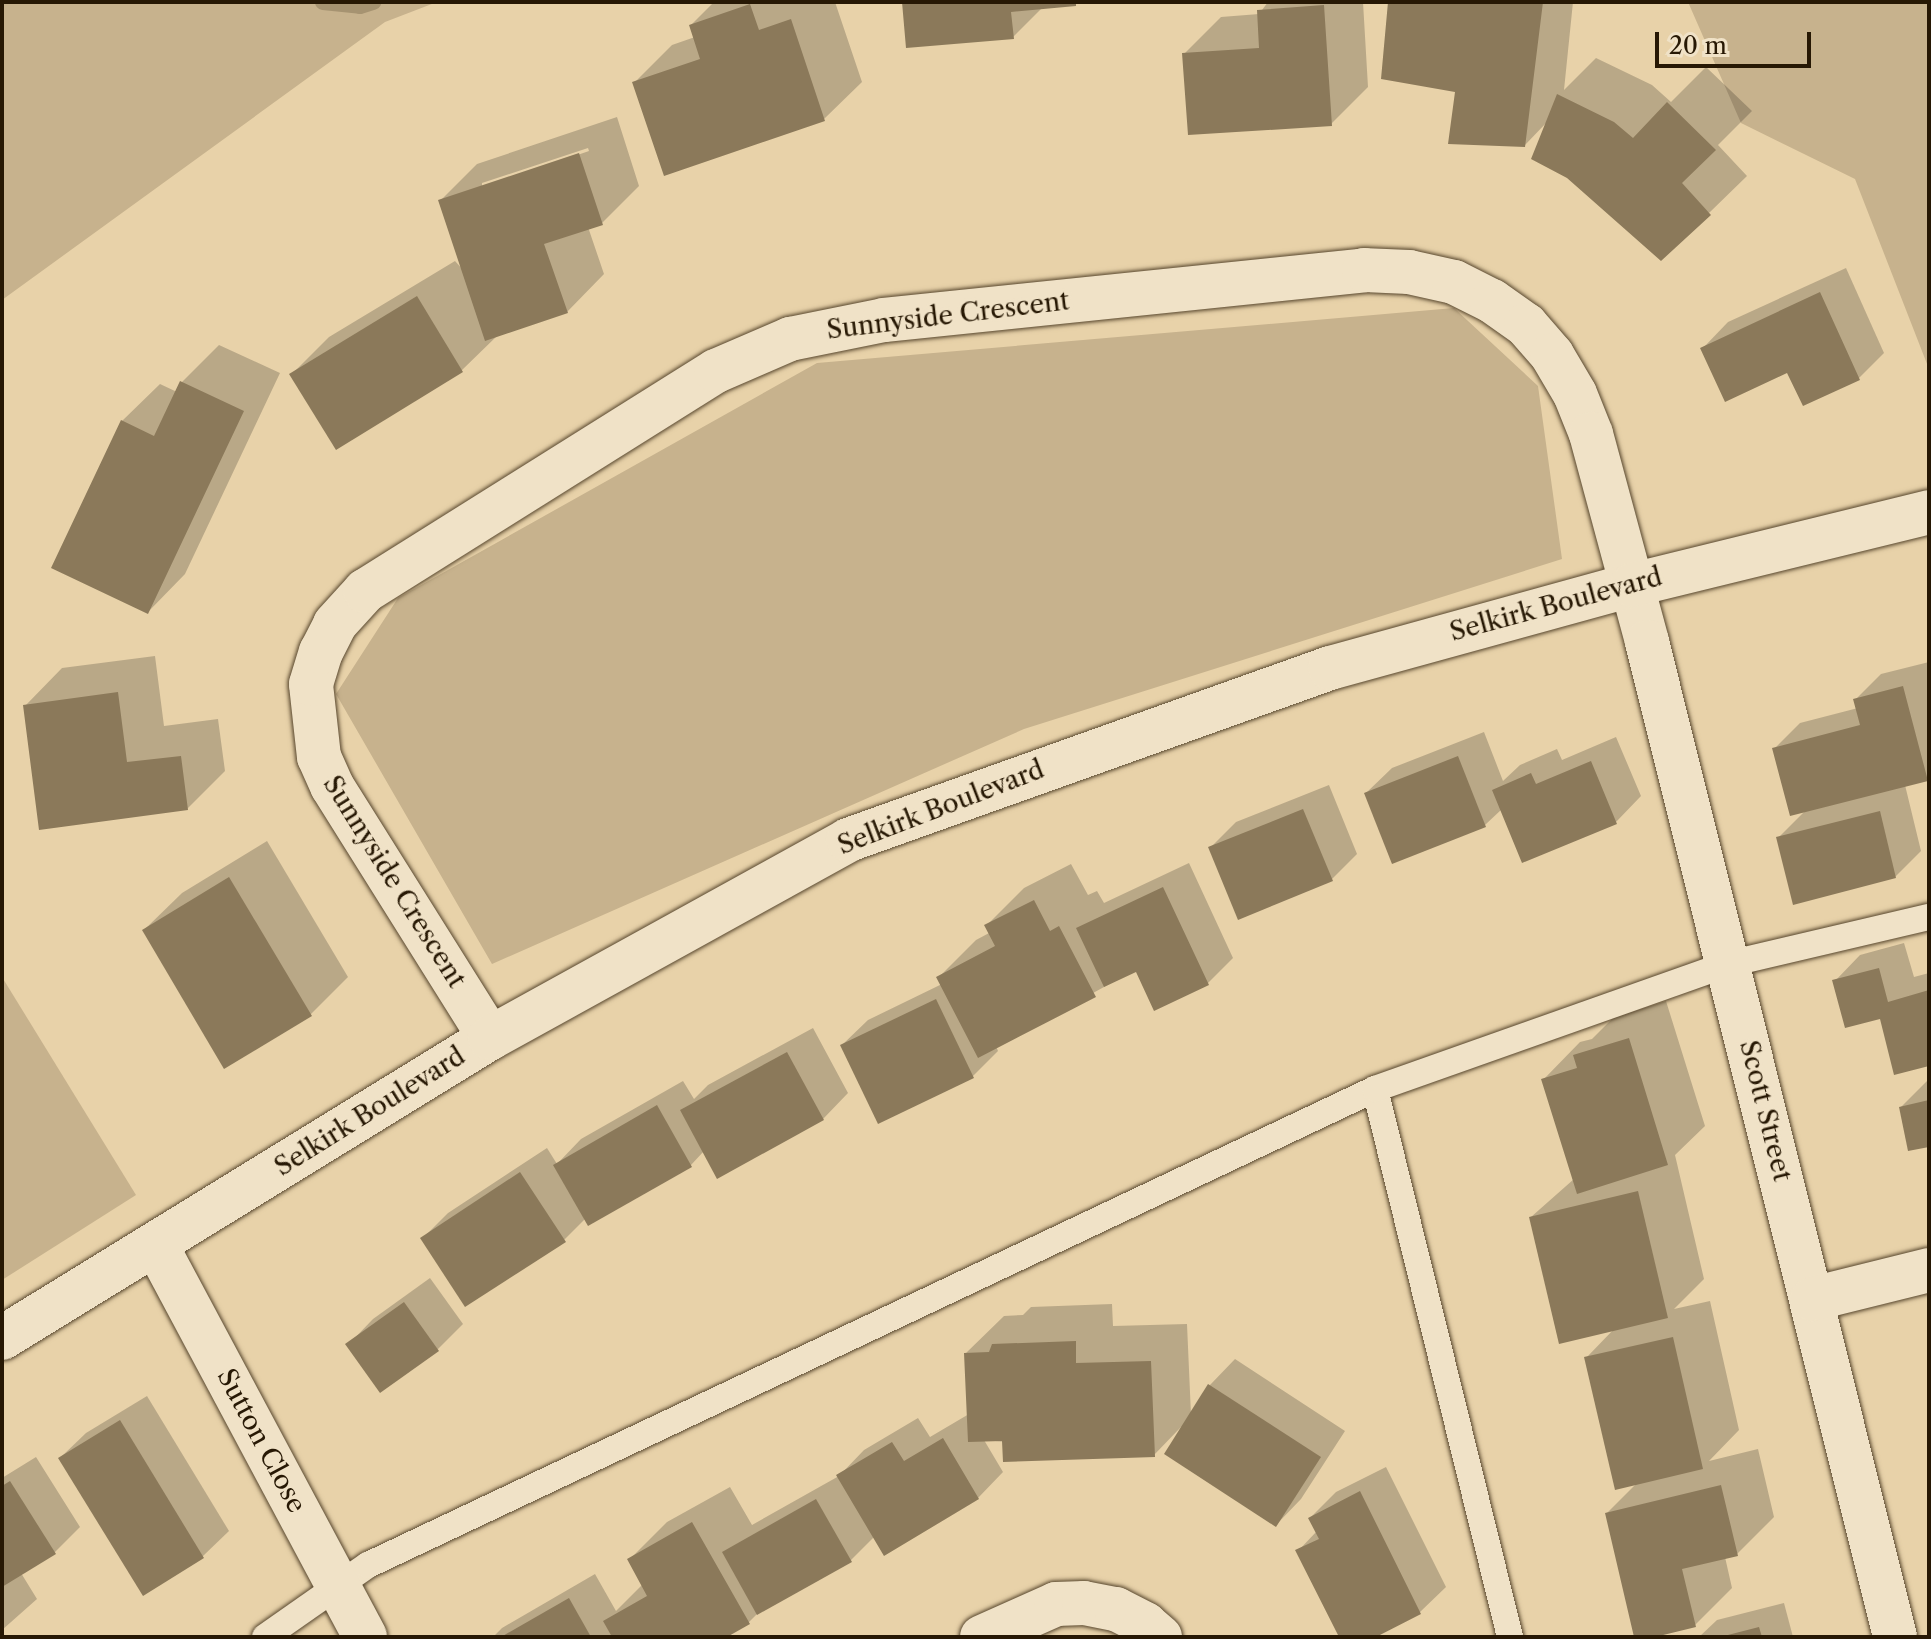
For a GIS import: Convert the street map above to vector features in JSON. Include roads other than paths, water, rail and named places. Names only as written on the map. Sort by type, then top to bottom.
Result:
[{"type":"street","name":"Sunnyside Crescent","points":[[490,1038],[332,786],[319,757],[311,684],[321,652],[335,624],[365,591],[716,371],[751,353],[806,335],[884,320],[1364,270],[1409,272],[1454,282],[1492,301],[1526,325],[1552,355],[1575,394],[1591,434],[1632,585]]},
{"type":"street","name":"Selkirk Boulevard","points":[[2,1338],[490,1038],[848,840],[1302,677],[1418,641],[1929,512]]},
{"type":"street","name":"Scott Street","points":[[1632,585],[1895,1637]]},
{"type":"street","name":"Sutton Close","points":[[156,1245],[365,1637]]},
{"type":"street","points":[[1812,1299],[1929,1270]]},
{"type":"street","points":[[982,1637],[1056,1604],[1084,1603],[1116,1609],[1145,1624],[1160,1637]]},
{"type":"lane","points":[[265,1637],[337,1583],[368,1565],[1375,1089],[1728,964],[1929,917]]},
{"type":"lane","points":[[1375,1089],[1510,1637]]},
{"type":"waterway","points":[[323,2],[360,6],[373,2]]}]
